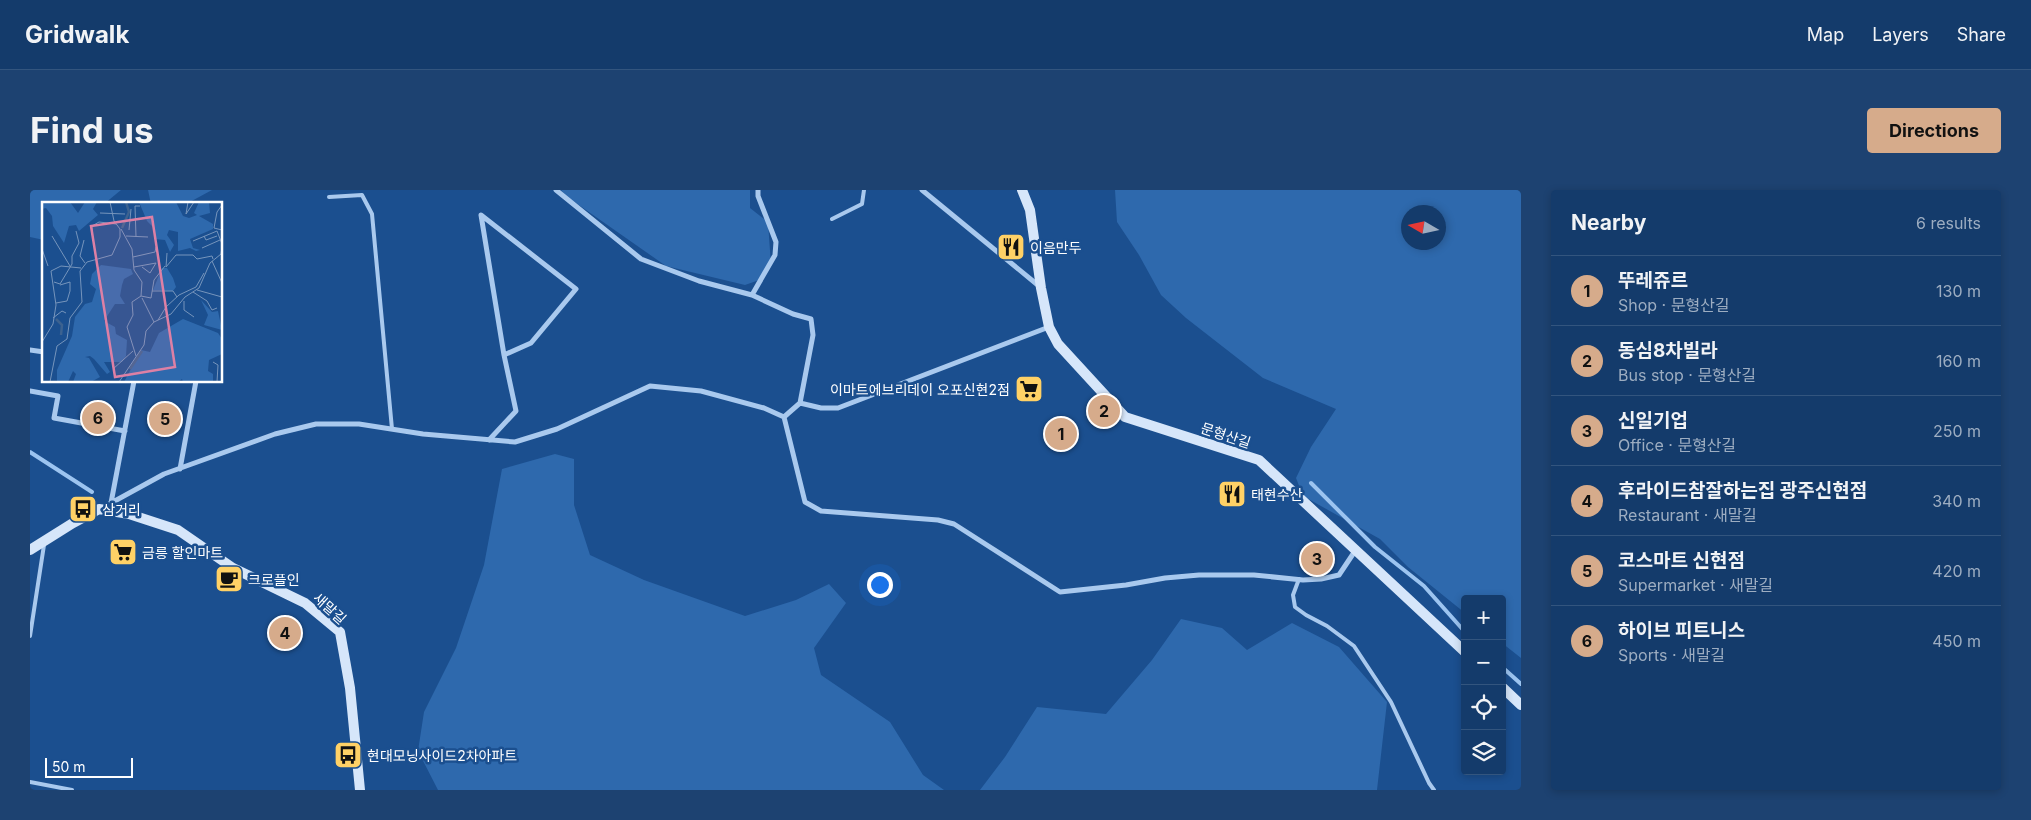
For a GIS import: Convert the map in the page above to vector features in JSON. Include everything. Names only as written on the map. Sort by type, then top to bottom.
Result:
[{"type":"street","points":[[556,190],[641,258],[699,280],[752,295],[810,320],[813,335],[800,403],[784,417]]},
{"type":"street","points":[[752,295],[775,255],[776,242],[758,196],[758,190]]},
{"type":"street","points":[[922,190],[1041,288]]},
{"type":"street","name":"문형산길","points":[[1022,190],[1030,210],[1041,288],[1049,327],[1058,344],[1125,417],[1259,460],[1461,648]]},
{"type":"street","points":[[489,440],[516,411],[504,355],[481,215],[576,289],[531,343],[504,355]]},
{"type":"street","points":[[800,403],[821,408],[838,408],[1049,327]]},
{"type":"street","points":[[111,503],[134,382]]},
{"type":"street","points":[[180,469],[196,382]]},
{"type":"street","points":[[30,550],[73,523],[164,474],[275,434],[316,424],[360,424],[515,442],[557,429],[650,386],[701,391],[764,408],[784,417]]},
{"type":"street","points":[[30,391],[58,396],[54,418],[125,431]]},
{"type":"street","points":[[784,417],[805,502],[821,511],[938,520],[954,524],[1060,592],[1199,575],[1254,575],[1321,579],[1339,575],[1355,551]]},
{"type":"street","name":"새말길","points":[[99,509],[129,514],[178,530],[233,568],[305,603],[340,632],[350,688],[360,790]]},
{"type":"street","points":[[1506,692],[1521,705]]},
{"type":"lane","points":[[832,219],[862,204],[864,190]]},
{"type":"lane","points":[[328,198],[362,195],[372,214],[392,429]]},
{"type":"lane","points":[[30,636],[44,542]]},
{"type":"lane","points":[[1299,579],[1293,595],[1295,607],[1327,626],[1354,646],[1391,702],[1434,790]]},
{"type":"lane","points":[[30,782],[72,790]]},
{"type":"shaded area","points":[[30,190],[121,190],[106,202],[42,202],[42,240],[30,237]]},
{"type":"shaded area","points":[[148,190],[212,190],[190,202],[151,202]]},
{"type":"shaded area","points":[[561,190],[750,190],[750,208],[768,222],[771,265],[762,279],[745,285],[666,266],[566,196]]},
{"type":"shaded area","points":[[1115,190],[1521,190],[1521,658],[1506,646],[1506,595],[1461,595],[1461,610],[1408,567],[1380,539],[1303,496],[1296,478],[1311,447],[1336,409],[1263,378],[1186,318],[1161,295],[1139,255],[1117,222]]},
{"type":"shaded area","points":[[555,454],[574,459],[574,505],[590,555],[644,580],[745,616],[796,600],[829,584],[846,603],[814,648],[821,675],[890,722],[923,775],[944,790],[438,790],[418,751],[424,712],[456,648],[484,565],[502,469]]},
{"type":"shaded area","points":[[1181,619],[1222,628],[1247,650],[1292,623],[1339,647],[1387,702],[1377,790],[980,790],[1005,757],[1037,707],[1106,714],[1152,660]]},
{"type":"waterway","points":[[30,452],[92,492]]},
{"type":"waterway","points":[[1311,483],[1375,547],[1424,586],[1461,628]]},
{"type":"waterway","points":[[1506,671],[1521,684]]},
{"type":"place","name":"이음만두","points":[[1011,247]]},
{"type":"place","name":"이마트에브리데이 오포신현2점","points":[[1029,389]]},
{"type":"place","name":"동심8차빌라","points":[[1104,411]]},
{"type":"place","name":"하이브 피트니스","points":[[98,418]]},
{"type":"place","name":"코스마트 신현점","points":[[165,419]]},
{"type":"place","name":"뚜레쥬르","points":[[1061,434]]},
{"type":"place","name":"태현수산","points":[[1232,494]]},
{"type":"place","name":"삼거리","points":[[83,509]]},
{"type":"place","name":"금릉 할인마트","points":[[123,552]]},
{"type":"place","name":"신일기업","points":[[1317,559]]},
{"type":"place","name":"크로플인","points":[[229,579]]},
{"type":"place","name":"후라이드참잘하는집 광주신현점","points":[[285,633]]},
{"type":"place","name":"현대모닝사이드2차아파트","points":[[348,755]]}]
